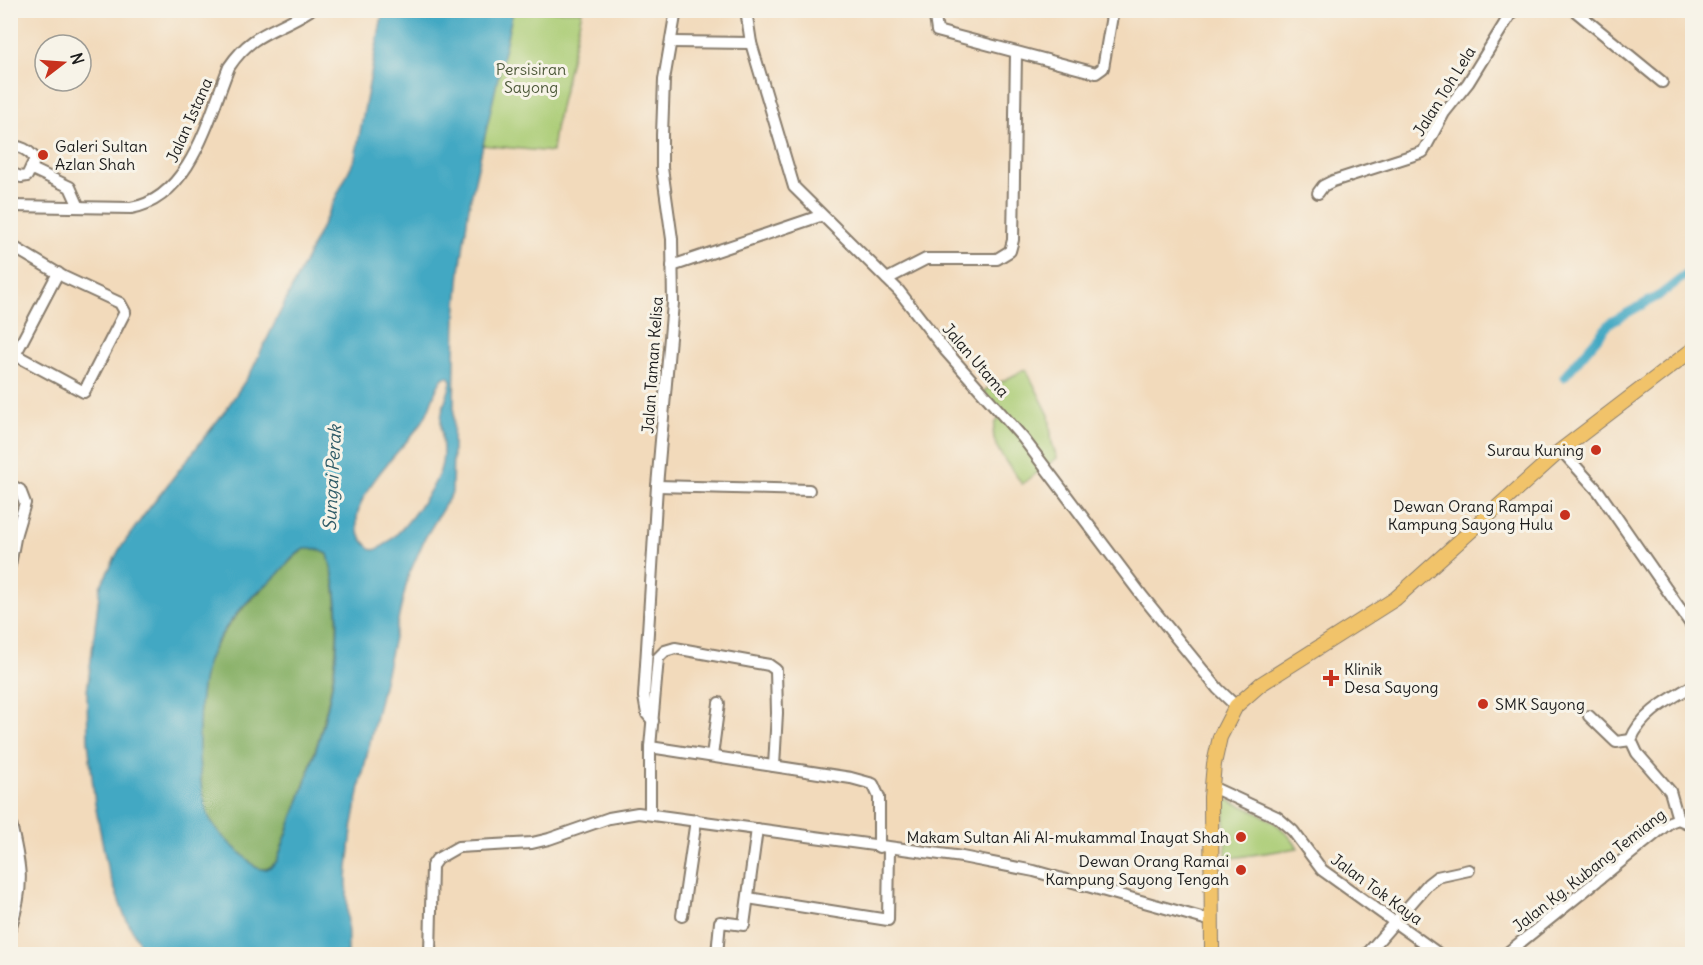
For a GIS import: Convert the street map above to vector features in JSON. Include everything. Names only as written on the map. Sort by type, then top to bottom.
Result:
[{"type":"main road","points":[[1212,954],[1212,788],[1220,737],[1236,706],[1261,684],[1395,599],[1561,450],[1690,356]]},
{"type":"street","name":"Jalan Istana","points":[[10,206],[131,208],[142,206],[164,196],[184,172],[229,67],[238,53],[248,42],[310,10]]},
{"type":"street","name":"Jalan Taman Kelisa","points":[[653,721],[647,714],[644,697],[657,486],[673,303],[671,228],[662,168],[662,135],[664,80],[676,10]]},
{"type":"street","name":"Jalan Utama","points":[[746,10],[751,43],[794,188],[820,216],[887,279],[1023,438],[1143,597],[1218,689],[1236,706]]},
{"type":"street","points":[[934,10],[937,31],[1091,73],[1100,72],[1113,10]]},
{"type":"street","name":"Jalan Toh Lela","points":[[1318,193],[1323,186],[1333,181],[1423,152],[1444,113],[1468,83],[1514,10]]},
{"type":"street","points":[[1574,10],[1662,81]]},
{"type":"street","points":[[672,42],[751,43]]},
{"type":"street","points":[[887,279],[926,259],[997,259],[1010,251],[1014,240],[1016,53]]},
{"type":"street","points":[[10,148],[20,147],[31,153],[35,159],[27,176],[21,177],[10,173]]},
{"type":"street","points":[[32,169],[70,188],[79,207]]},
{"type":"street","points":[[672,266],[820,216]]},
{"type":"street","points":[[10,245],[58,273],[120,303],[125,312],[84,392],[13,354],[58,273]]},
{"type":"street","points":[[1561,450],[1599,492],[1692,626]]},
{"type":"street","points":[[10,485],[20,490],[25,503],[10,565]]},
{"type":"street","points":[[657,486],[809,490]]},
{"type":"street","points":[[650,813],[650,747],[658,658],[665,651],[675,648],[769,665],[776,670],[774,766]]},
{"type":"street","points":[[1678,819],[1670,791],[1637,753],[1631,740],[1635,730],[1664,702],[1692,686]]},
{"type":"street","points":[[712,756],[719,703]]},
{"type":"street","points":[[1589,716],[1616,742],[1631,740]]},
{"type":"street","points":[[650,747],[850,778],[873,784],[879,797],[888,920],[748,898]]},
{"type":"street","name":"Jalan Tok Kaya","points":[[1212,788],[1277,817],[1293,831],[1322,870],[1439,954]]},
{"type":"street","points":[[430,954],[432,866],[445,853],[458,847],[549,839],[609,818],[650,813],[884,848],[962,857],[1034,871],[1212,921]]},
{"type":"street","name":"Jalan Kg. Kubang Temiang","points":[[1506,954],[1670,822],[1678,819],[1692,825]]},
{"type":"street","points":[[10,820],[20,903],[10,929]]},
{"type":"street","points":[[682,916],[696,820]]},
{"type":"street","points":[[717,954],[720,922],[744,925],[757,829]]},
{"type":"street","points":[[1367,954],[1394,920],[1437,877],[1469,870]]},
{"type":"green space","name":"Persisiran Sayong","points":[[513,11],[582,11],[555,129],[552,152],[482,145]]},
{"type":"green space","points":[[1026,369],[1049,415],[1052,443],[1057,458],[1022,484],[1004,459],[995,441],[993,432],[1001,416],[983,391]]},
{"type":"green space","points":[[305,549],[317,549],[328,554],[336,593],[337,632],[334,671],[316,748],[277,861],[270,867],[262,869],[255,867],[220,834],[205,807],[199,764],[201,692],[209,658],[230,624],[292,559]]},
{"type":"green space","points":[[1224,798],[1266,817],[1283,830],[1298,848],[1226,859]]},
{"type":"water","name":"Sungai Perak","points":[[383,11],[513,11],[469,207],[460,271],[456,317],[452,493],[425,538],[408,577],[361,781],[352,829],[347,878],[348,954],[145,954],[124,915],[107,867],[95,804],[88,740],[87,692],[100,587],[119,550],[225,411],[251,372],[355,158]],"holes":[[[444,377],[449,377],[451,381],[441,416],[443,452],[440,471],[430,491],[402,529],[382,547],[373,550],[360,535],[357,519],[362,501],[373,483],[424,419]],[[304,549],[317,549],[328,554],[336,593],[338,632],[334,671],[327,710],[304,787],[277,861],[270,868],[262,869],[255,867],[220,834],[205,807],[199,764],[201,692],[209,658],[227,626],[254,595]]]},
{"type":"waterway","points":[[1564,377],[1611,322],[1660,295],[1692,270]]},
{"type":"place","name":"Galeri Sultan Azlan Shah","points":[[43,155]]},
{"type":"place","name":"Surau Kuning","points":[[1596,450]]},
{"type":"place","name":"Dewan Orang Rampai Kampung Sayong Hulu","points":[[1565,515]]},
{"type":"place","name":"Klinik Desa Sayong","points":[[1331,678]]},
{"type":"place","name":"SMK Sayong","points":[[1483,704]]},
{"type":"place","name":"Makam Sultan Ali Al-mukammal Inayat Shah","points":[[1241,837]]},
{"type":"place","name":"Dewan Orang Ramai Kampung Sayong Tengah","points":[[1241,870]]}]
